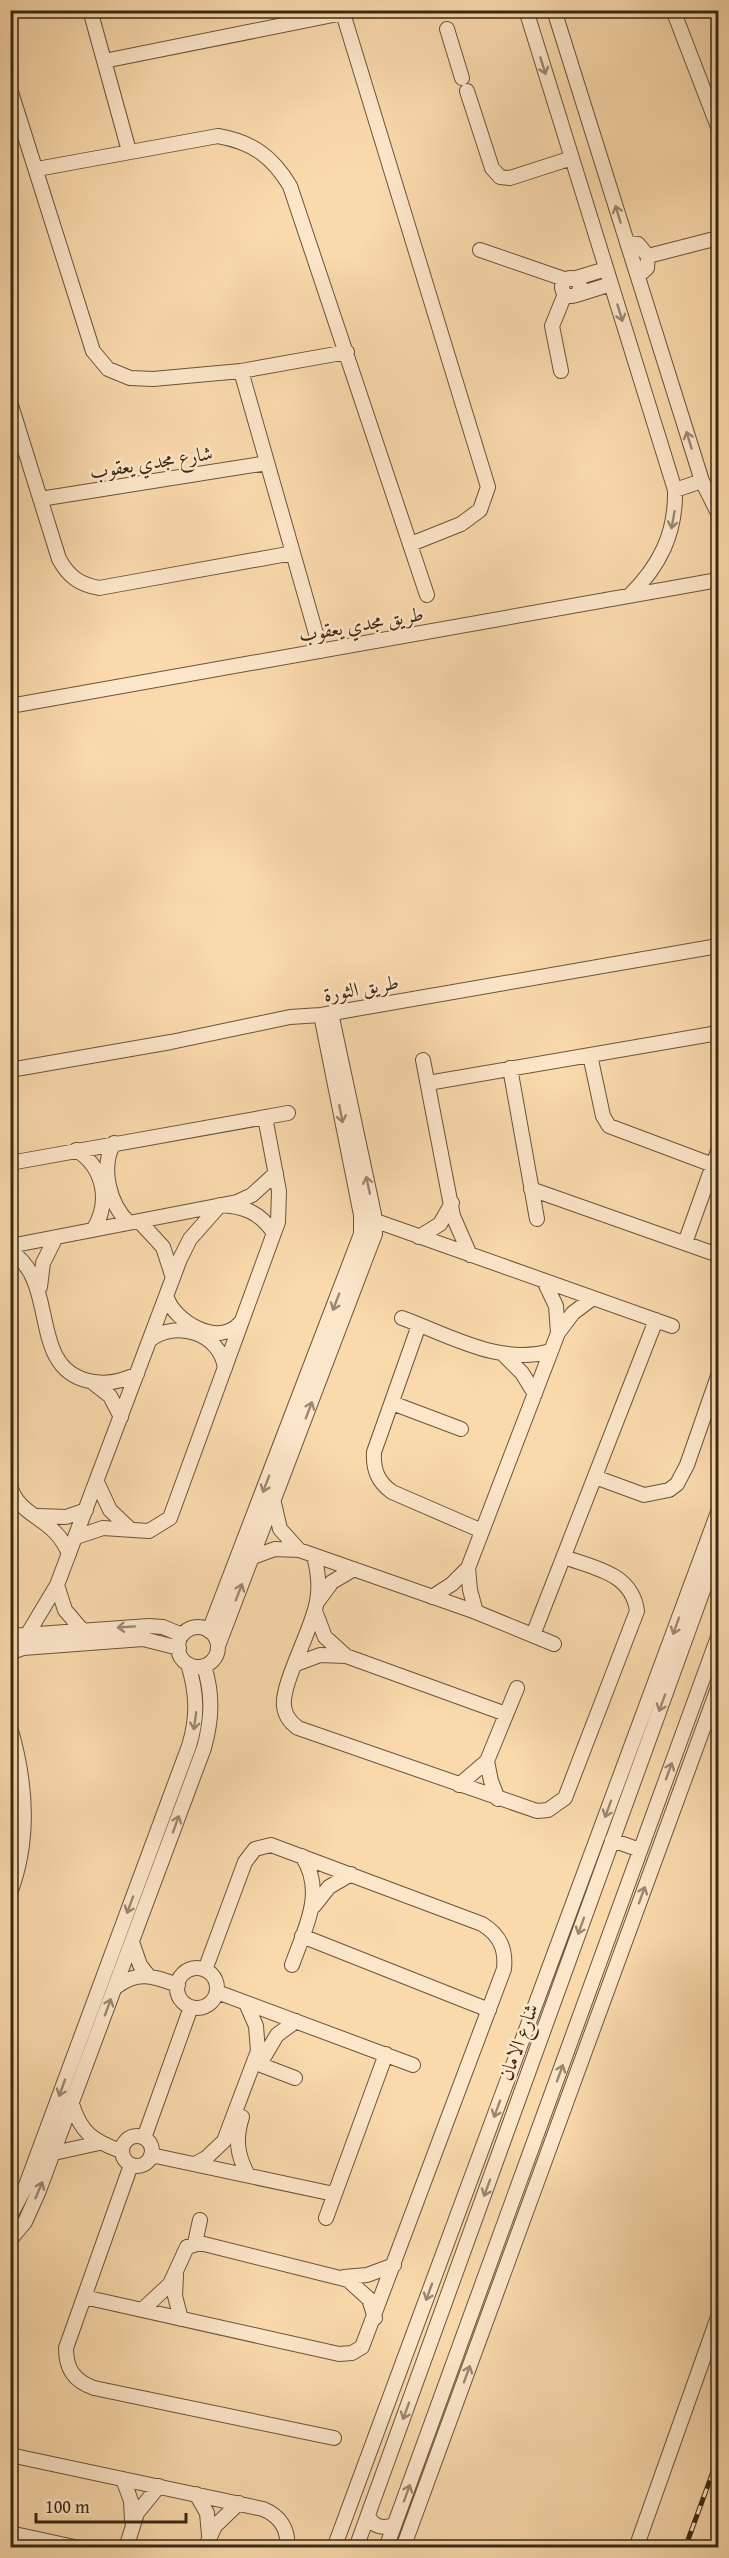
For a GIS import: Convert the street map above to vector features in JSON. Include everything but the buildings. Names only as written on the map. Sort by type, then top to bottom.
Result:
[{"type":"street","points":[[90,10],[129,151]]},
{"type":"street","points":[[526,10],[675,490],[672,528],[666,548],[650,574],[629,596]]},
{"type":"street","points":[[554,10],[702,481],[718,513]]},
{"type":"street","points":[[673,10],[718,127]]},
{"type":"street","points":[[104,61],[343,12],[488,487],[480,510],[461,524],[411,544]]},
{"type":"street","points":[[447,29],[492,168],[500,177],[510,178],[572,158]]},
{"type":"street","points":[[10,89],[93,351],[108,369],[130,378],[153,379],[241,371],[347,352]]},
{"type":"street","points":[[37,169],[218,136],[240,140],[261,150],[278,166],[290,186],[427,595]]},
{"type":"street","points":[[648,256],[718,238]]},
{"type":"street","points":[[627,243],[638,244],[648,256],[646,268],[638,276]]},
{"type":"street","points":[[480,250],[570,287],[611,284]]},
{"type":"street","points":[[561,371],[551,331],[554,315],[570,287],[606,269]]},
{"type":"street","points":[[241,371],[321,651]]},
{"type":"street","points":[[10,402],[59,559],[68,574],[82,584],[99,588],[293,553]]},
{"type":"street","name":"شارع مجدي يعقوب","points":[[40,499],[267,463]]},
{"type":"street","points":[[675,490],[702,481]]},
{"type":"street","name":"طريق مجدي يعقوب","points":[[10,706],[718,580]]},
{"type":"street","name":"طريق الثورة","points":[[10,1070],[171,1042],[290,1017],[326,1014],[718,946]]},
{"type":"street","points":[[188,1664],[204,1666],[214,1659],[372,1246],[376,1221],[326,1014]]},
{"type":"street","points":[[209,1631],[361,1234],[361,1215],[326,1014]]},
{"type":"street","points":[[428,1083],[718,1033]]},
{"type":"street","points":[[590,1055],[603,1116],[609,1126],[716,1158],[686,1243]]},
{"type":"street","points":[[423,1060],[457,1230],[470,1255]]},
{"type":"street","points":[[510,1068],[537,1219]]},
{"type":"street","points":[[10,1163],[288,1113]]},
{"type":"street","points":[[76,1538],[103,1528],[133,1531],[157,1528],[170,1518],[274,1233],[280,1209],[276,1173],[265,1117]]},
{"type":"street","points":[[114,1143],[108,1156],[107,1171],[116,1206],[163,1246],[173,1280]]},
{"type":"street","points":[[76,1150],[89,1160],[99,1174],[104,1200],[101,1216],[93,1230]]},
{"type":"street","points":[[10,1246],[220,1205],[252,1195],[276,1173]]},
{"type":"street","points":[[531,1189],[718,1255]]},
{"type":"street","points":[[419,1237],[440,1224],[452,1203]]},
{"type":"street","points":[[220,1205],[237,1206],[252,1211],[265,1220],[274,1233]]},
{"type":"street","points":[[27,1635],[57,1585],[190,1239],[220,1205]]},
{"type":"street","points":[[376,1221],[672,1326]]},
{"type":"street","points":[[40,1292],[43,1263],[56,1237]]},
{"type":"street","points":[[10,1251],[27,1265],[40,1292],[52,1352],[67,1372],[90,1381],[110,1396],[121,1417]]},
{"type":"street","points":[[544,1281],[556,1306],[558,1333]]},
{"type":"street","points":[[167,1298],[179,1318],[214,1333],[229,1332],[240,1323]]},
{"type":"street","points":[[432,1597],[452,1584],[468,1568],[558,1333],[573,1313],[593,1298]]},
{"type":"street","points":[[402,1318],[505,1356],[528,1356],[551,1351]]},
{"type":"street","points":[[533,1635],[656,1320]]},
{"type":"street","points":[[419,1325],[374,1452],[375,1471],[378,1479],[392,1492],[482,1531]]},
{"type":"street","points":[[151,1340],[165,1331],[183,1329],[210,1340],[216,1346],[225,1368]]},
{"type":"street","points":[[505,1356],[522,1373],[535,1394]]},
{"type":"street","points":[[90,1381],[115,1382],[137,1374]]},
{"type":"street","points":[[595,1477],[644,1495],[669,1490],[677,1484],[687,1466],[718,1376]]},
{"type":"street","points":[[392,1403],[461,1429]]},
{"type":"street","points":[[97,1482],[110,1510],[133,1531]]},
{"type":"street","points":[[10,1486],[18,1502],[52,1527],[69,1554]]},
{"type":"street","points":[[274,1501],[280,1529],[299,1550]]},
{"type":"street","points":[[34,1515],[66,1517],[86,1510]]},
{"type":"street","points":[[334,2547],[575,1899],[697,1589],[718,1512]]},
{"type":"street","points":[[253,1557],[275,1549],[299,1550],[476,1612],[554,1644]]},
{"type":"street","name":"شارع الامان","points":[[356,2547],[612,1840],[697,1589],[718,1550]]},
{"type":"street","points":[[314,1556],[319,1579],[316,1607],[283,1705],[291,1723],[298,1728],[537,1811],[548,1810],[566,1798],[637,1611],[632,1592],[624,1582],[614,1575],[564,1557]]},
{"type":"street","points":[[468,1568],[470,1590],[476,1612]]},
{"type":"street","points":[[346,1656],[325,1637],[316,1607],[332,1582],[354,1569]]},
{"type":"street","points":[[57,1585],[65,1610],[82,1630]]},
{"type":"street","points":[[10,1636],[149,1626],[163,1628],[181,1642],[196,1697],[194,1730],[189,1746],[25,2188],[10,2216]]},
{"type":"street","points":[[10,1653],[23,1648],[143,1639],[181,1642],[195,1628],[209,1631],[218,1646]]},
{"type":"street","points":[[386,2547],[481,2293],[718,1637]]},
{"type":"street","points":[[296,1665],[320,1655],[346,1656],[506,1714]]},
{"type":"street","points":[[10,2240],[25,2222],[54,2153],[209,1732],[210,1686],[204,1666]]},
{"type":"street","points":[[459,1785],[487,1761],[517,1688]]},
{"type":"street","points":[[403,2547],[717,1696],[698,1692]]},
{"type":"street","points":[[10,1727],[21,1768],[24,1824],[20,1855],[10,1893]]},
{"type":"street","points":[[487,1761],[490,1781],[498,1799]]},
{"type":"street","points":[[612,1840],[640,1850]]},
{"type":"street","points":[[84,2297],[345,2354],[357,2350],[366,2342],[504,1969],[505,1958],[503,1947],[491,1930],[271,1845],[255,1849],[249,1855],[205,1970]]},
{"type":"street","points":[[292,1965],[312,1907],[314,1880],[302,1856]]},
{"type":"street","points":[[312,1907],[329,1887],[351,1874]]},
{"type":"street","points":[[575,1899],[589,1904]]},
{"type":"street","points":[[302,1936],[489,2010]]},
{"type":"street","points":[[132,1942],[140,1965],[147,1974]]},
{"type":"street","points":[[199,1968],[205,1970],[215,1979],[217,1992],[210,2004],[201,2008],[191,2007],[180,1999],[178,1984],[185,1972],[199,1968]]},
{"type":"street","points":[[116,1987],[125,1980],[147,1974],[178,1984]]},
{"type":"street","points":[[217,1992],[414,2064]]},
{"type":"street","points":[[585,2002],[601,2007]]},
{"type":"street","points":[[195,2164],[206,2158],[224,2141],[258,2051],[256,2026],[246,2003]]},
{"type":"street","points":[[144,2138],[191,2007]]},
{"type":"street","points":[[248,2175],[238,2154],[238,2130],[261,2065],[277,2035],[296,2021]]},
{"type":"street","points":[[326,2218],[386,2054]]},
{"type":"street","points":[[261,2065],[295,2078]]},
{"type":"street","points":[[72,2104],[81,2126],[99,2143],[121,2151]]},
{"type":"street","points":[[131,2137],[144,2138],[150,2143],[151,2155],[141,2166],[131,2165],[125,2161],[121,2151],[124,2142],[131,2137]]},
{"type":"street","points":[[54,2153],[99,2143]]},
{"type":"street","points":[[532,2150],[547,2156]]},
{"type":"street","points":[[151,2155],[334,2194]]},
{"type":"street","points":[[131,2165],[66,2348],[66,2359],[75,2378],[84,2384],[334,2438]]},
{"type":"street","points":[[142,2310],[162,2294],[176,2273],[184,2251],[195,2243],[200,2220]]},
{"type":"street","points":[[195,2243],[339,2276],[367,2275],[394,2265]]},
{"type":"street","points":[[176,2273],[175,2296],[181,2319]]},
{"type":"street","points":[[339,2276],[363,2291],[375,2318]]},
{"type":"street","points":[[481,2293],[495,2299]]},
{"type":"street","points":[[636,2547],[718,2317]]},
{"type":"street","points":[[396,2381],[415,2388]]},
{"type":"street","points":[[10,2455],[263,2509],[279,2519],[285,2529],[286,2547]]},
{"type":"street","points":[[123,2479],[130,2501],[132,2523]]},
{"type":"street","points":[[126,2547],[132,2523],[143,2503],[159,2486]]},
{"type":"street","points":[[196,2494],[207,2513],[207,2541]]},
{"type":"street","points":[[207,2541],[222,2517],[239,2503]]},
{"type":"street","points":[[368,2516],[377,2526],[384,2528],[394,2525]]},
{"type":"street","points":[[10,2533],[79,2547]]},
{"type":"railway","points":[[685,2548],[718,2458]]}]
